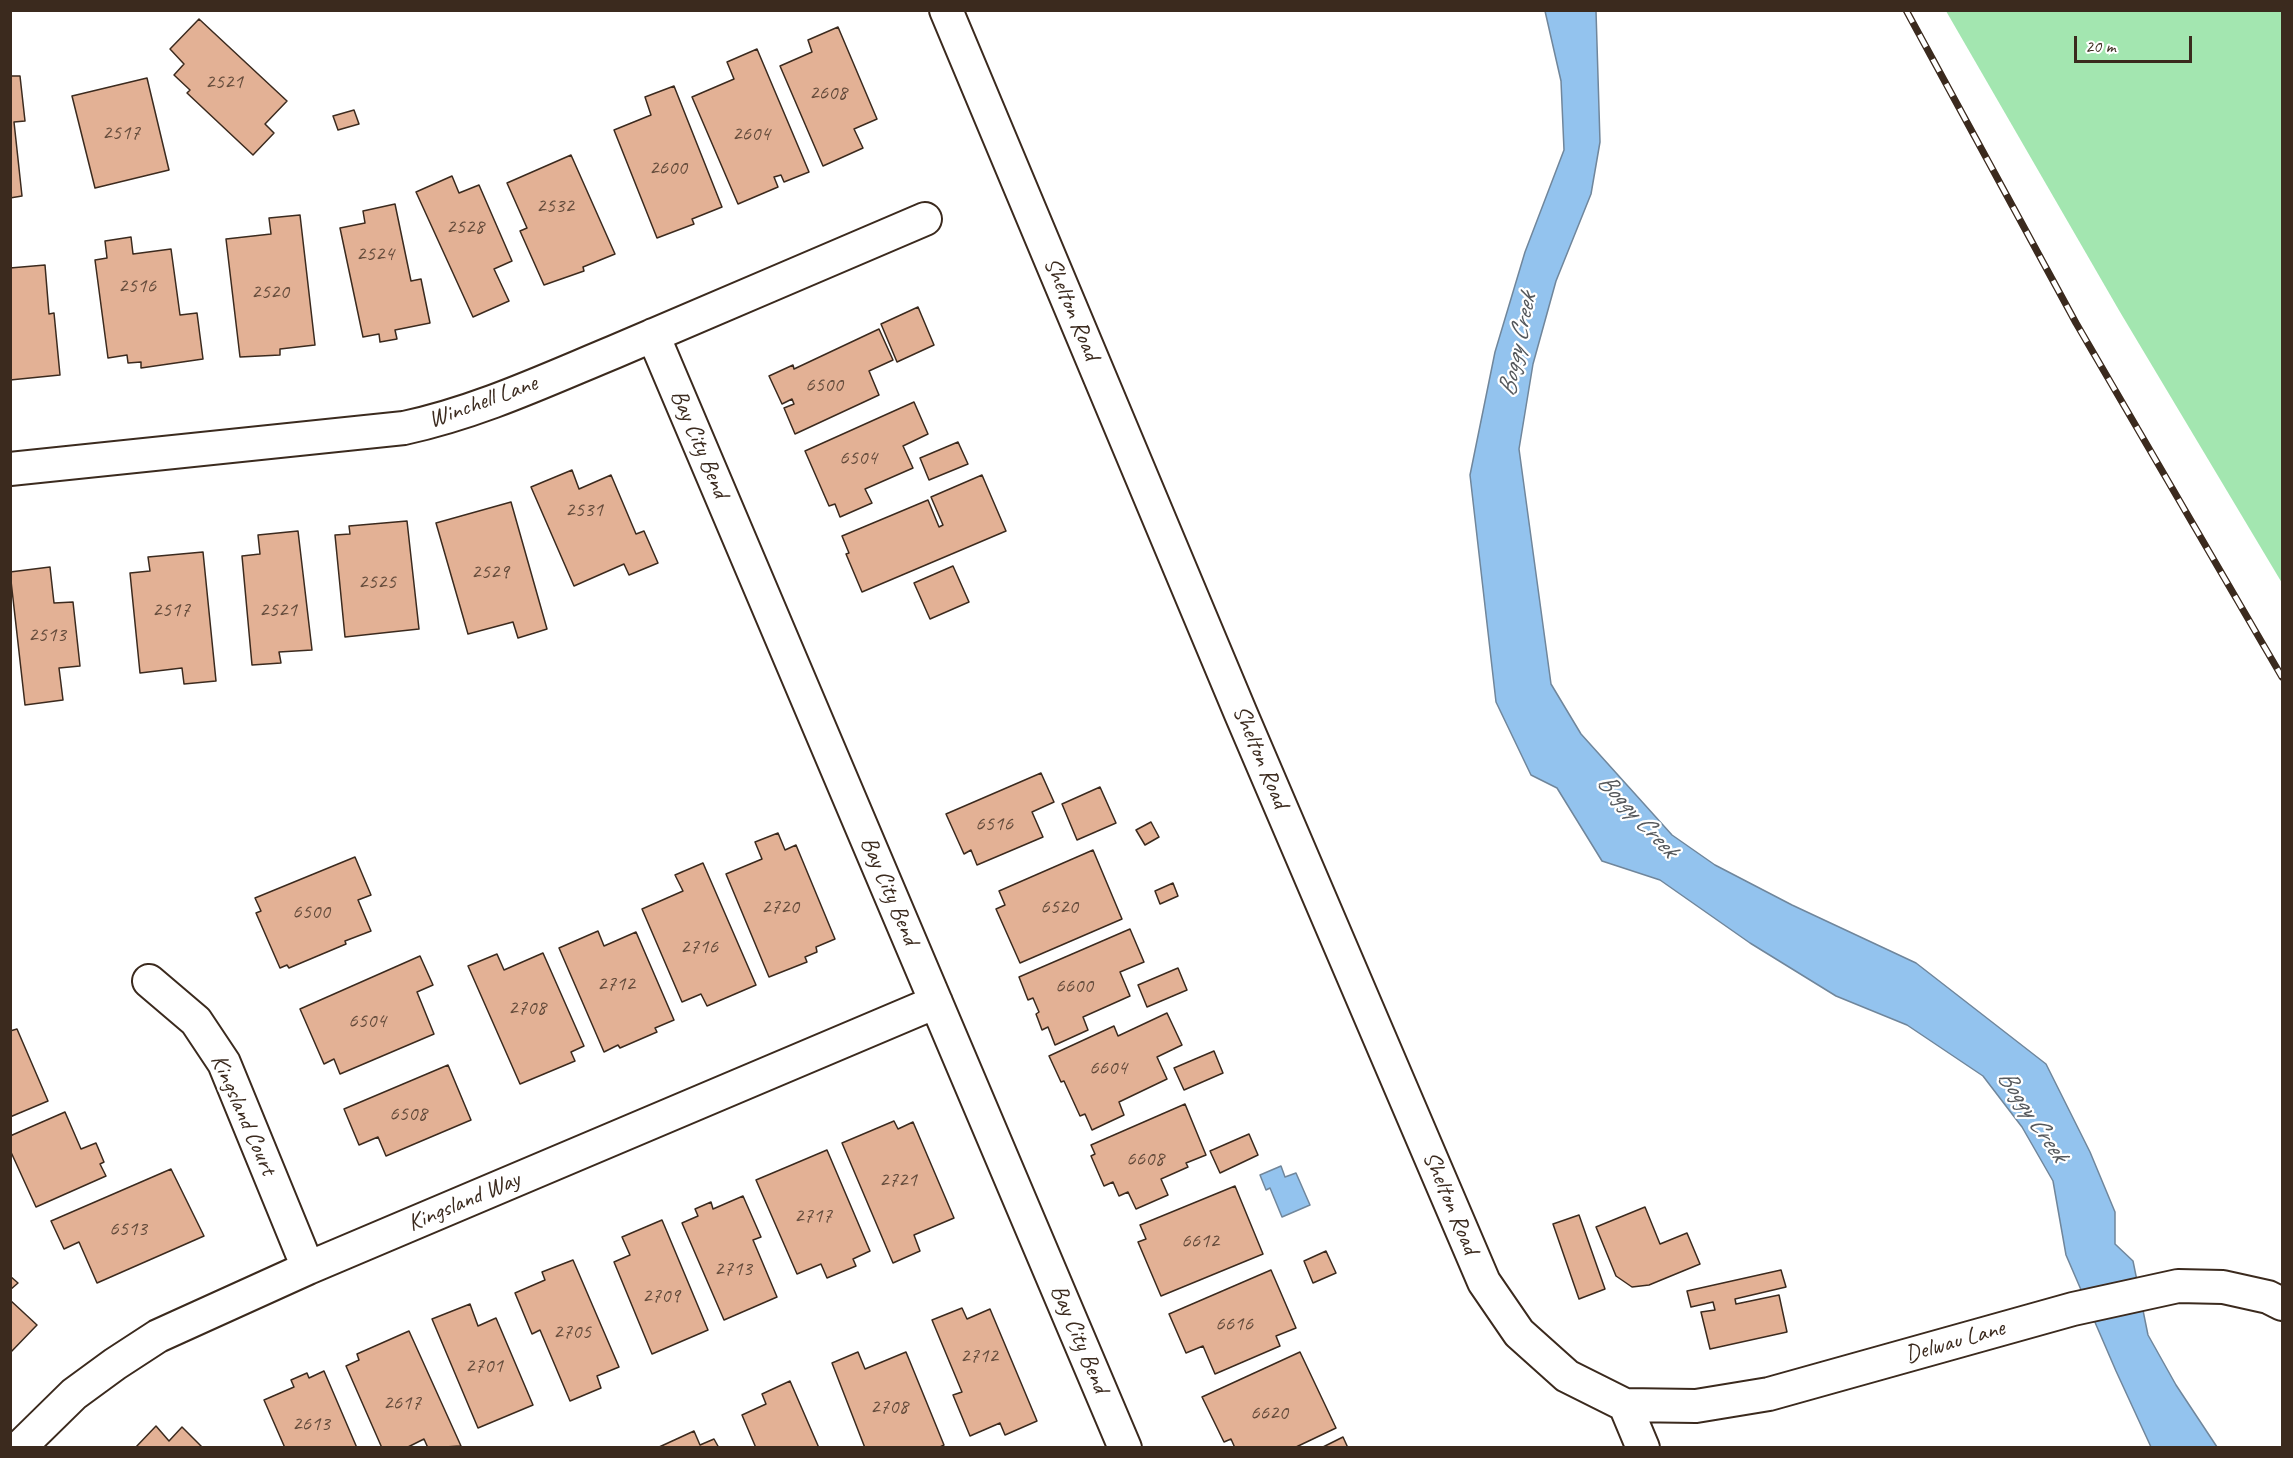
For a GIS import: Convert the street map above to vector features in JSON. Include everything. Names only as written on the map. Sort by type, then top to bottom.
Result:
[{"type":"street","name":"Shelton Road","points":[[946,10],[1237,703],[1484,1282],[1519,1334],[1567,1376],[1625,1405]]},
{"type":"street","name":"Winchell Lane","points":[[10,469],[414,426],[445,419],[483,406],[925,219]]},
{"type":"street","name":"Bay City Bend","points":[[653,335],[1125,1448]]},
{"type":"street","name":"Kingsland Court","points":[[149,981],[196,1021],[224,1063],[308,1268]]},
{"type":"street","name":"Kingsland Way","points":[[19,1448],[74,1394],[158,1336],[308,1268],[936,1002]]},
{"type":"street","name":"Delwau Lane","points":[[1625,1405],[1696,1406],[1769,1394],[2073,1310],[2178,1286],[2223,1287],[2283,1304]]},
{"type":"street","points":[[1625,1405],[1643,1448]]},
{"type":"green space","points":[[1946,11],[2282,11],[2282,583],[2120,312]]},
{"type":"water","name":"Boggy Creek","points":[[1545,11],[1596,11],[1600,142],[1591,194],[1556,281],[1533,364],[1519,449],[1551,684],[1581,734],[1672,835],[1715,865],[1792,905],[1916,963],[2046,1064],[2090,1152],[2115,1212],[2115,1244],[2133,1261],[2148,1335],[2176,1385],[2217,1447],[2151,1447],[2066,1255],[2053,1181],[2022,1127],[1983,1076],[1907,1025],[1836,996],[1750,943],[1660,880],[1602,861],[1557,788],[1531,775],[1496,702],[1470,475],[1495,352],[1525,252],[1564,150],[1561,81]]},
{"type":"water","points":[[1281,1166],[1285,1177],[1296,1173],[1310,1205],[1282,1217],[1270,1188],[1266,1190],[1260,1175]]},
{"type":"building","points":[[199,19],[287,101],[265,124],[274,133],[253,155],[187,93],[190,90],[174,75],[184,64],[170,49]]},
{"type":"building","points":[[838,27],[877,119],[854,129],[863,148],[823,166],[780,66],[812,52],[808,40]]},
{"type":"building","points":[[757,49],[809,172],[784,182],[781,175],[774,177],[778,187],[738,204],[692,97],[734,79],[727,62]]},
{"type":"building","points":[[10,76],[20,76],[25,121],[14,122],[22,196],[10,198]]},
{"type":"building","points":[[147,78],[169,170],[95,188],[72,96]]},
{"type":"building","points":[[674,86],[722,207],[692,219],[694,224],[657,238],[614,130],[651,115],[645,97]]},
{"type":"building","points":[[354,110],[359,124],[338,130],[333,116]]},
{"type":"building","points":[[571,155],[615,254],[583,267],[584,271],[544,285],[520,231],[527,228],[507,183]]},
{"type":"building","points":[[452,176],[459,193],[479,185],[512,261],[494,269],[509,301],[473,317],[416,192]]},
{"type":"building","points":[[395,204],[411,281],[421,279],[430,323],[395,330],[397,339],[380,342],[379,334],[363,337],[340,228],[365,223],[363,211]]},
{"type":"building","points":[[300,215],[315,345],[280,349],[280,355],[240,357],[226,239],[271,234],[269,218]]},
{"type":"building","points":[[131,237],[133,254],[171,249],[180,315],[197,313],[203,359],[141,368],[141,362],[128,363],[127,355],[108,358],[95,260],[107,258],[105,241]]},
{"type":"building","points":[[45,265],[49,314],[54,313],[60,375],[10,380],[10,268]]},
{"type":"building","points":[[918,307],[934,345],[897,362],[881,324]]},
{"type":"building","points":[[879,329],[893,360],[869,371],[879,395],[795,434],[784,408],[794,404],[792,399],[782,404],[769,376],[793,365],[794,369]]},
{"type":"building","points":[[914,402],[928,434],[903,446],[913,468],[865,489],[872,503],[840,517],[835,504],[829,506],[805,451]]},
{"type":"building","points":[[958,442],[968,464],[929,480],[920,458]]},
{"type":"building","points":[[572,470],[579,489],[611,475],[636,534],[644,531],[658,563],[629,575],[624,564],[574,586],[531,487]]},
{"type":"building","points":[[982,475],[1006,531],[862,592],[846,554],[849,553],[842,536],[928,500],[939,527],[943,525],[931,497]]},
{"type":"building","points":[[511,502],[547,629],[518,638],[513,622],[468,634],[436,523]]},
{"type":"building","points":[[407,521],[419,629],[345,637],[335,535],[350,534],[349,526]]},
{"type":"building","points":[[298,531],[312,650],[279,652],[281,663],[252,665],[242,556],[260,554],[258,535]]},
{"type":"building","points":[[203,552],[216,681],[184,684],[182,668],[140,673],[130,573],[150,571],[148,557]]},
{"type":"building","points":[[953,566],[969,602],[930,619],[914,583]]},
{"type":"building","points":[[50,567],[54,603],[73,602],[80,666],[59,668],[63,700],[25,705],[10,572]]},
{"type":"building","points":[[1041,773],[1054,802],[1032,812],[1043,837],[977,865],[971,850],[964,854],[946,814]]},
{"type":"building","points":[[1100,787],[1116,823],[1077,840],[1062,804]]},
{"type":"building","points":[[1151,822],[1159,837],[1145,845],[1136,830]]},
{"type":"building","points":[[778,833],[785,850],[796,845],[835,939],[816,947],[817,952],[805,957],[807,962],[769,977],[726,874],[762,859],[755,842]]},
{"type":"building","points":[[1093,850],[1122,919],[1020,963],[996,909],[1005,905],[999,891]]},
{"type":"building","points":[[355,857],[371,895],[358,900],[371,931],[289,968],[287,965],[280,968],[256,913],[261,911],[255,898]]},
{"type":"building","points":[[703,863],[756,985],[707,1006],[701,994],[682,1002],[642,909],[683,891],[675,875]]},
{"type":"building","points":[[1173,883],[1178,896],[1160,904],[1155,891]]},
{"type":"building","points":[[1130,929],[1144,962],[1120,972],[1130,996],[1083,1017],[1088,1030],[1055,1045],[1048,1027],[1042,1030],[1036,1014],[1039,1012],[1033,998],[1028,1000],[1019,977]]},
{"type":"building","points":[[598,931],[604,946],[636,932],[674,1020],[655,1028],[657,1032],[620,1048],[618,1045],[604,1052],[559,948]]},
{"type":"building","points":[[543,953],[584,1046],[571,1052],[575,1061],[520,1084],[468,966],[497,954],[504,970]]},
{"type":"building","points":[[420,956],[433,985],[417,992],[434,1034],[340,1074],[334,1059],[324,1064],[300,1009]]},
{"type":"building","points":[[1178,968],[1187,990],[1147,1007],[1138,985]]},
{"type":"building","points":[[1167,1013],[1182,1045],[1157,1057],[1167,1079],[1119,1102],[1124,1115],[1092,1130],[1085,1114],[1080,1116],[1064,1081],[1061,1082],[1049,1056],[1114,1026],[1118,1036]]},
{"type":"building","points":[[17,1029],[48,1101],[10,1117],[10,1031]]},
{"type":"building","points":[[1214,1051],[1223,1073],[1184,1090],[1174,1068]]},
{"type":"building","points":[[448,1065],[471,1120],[386,1156],[378,1137],[359,1145],[344,1109]]},
{"type":"building","points":[[1185,1104],[1206,1155],[1186,1163],[1188,1167],[1161,1179],[1168,1195],[1136,1209],[1128,1192],[1119,1196],[1113,1182],[1104,1186],[1091,1156],[1095,1154],[1091,1145]]},
{"type":"building","points":[[65,1112],[81,1149],[96,1143],[104,1162],[100,1164],[106,1176],[36,1207],[10,1150],[10,1136]]},
{"type":"building","points":[[894,1121],[898,1129],[913,1122],[954,1218],[914,1235],[920,1251],[893,1263],[842,1143]]},
{"type":"building","points":[[1249,1134],[1258,1155],[1220,1173],[1210,1151]]},
{"type":"building","points":[[827,1150],[870,1251],[853,1259],[856,1266],[827,1278],[821,1264],[797,1274],[756,1180]]},
{"type":"building","points":[[171,1169],[204,1236],[97,1283],[79,1242],[64,1249],[51,1221]]},
{"type":"building","points":[[1235,1186],[1263,1254],[1161,1296],[1138,1242],[1146,1239],[1140,1225]]},
{"type":"building","points":[[743,1196],[761,1237],[753,1240],[777,1297],[724,1320],[682,1223],[698,1216],[695,1209],[711,1202],[713,1209]]},
{"type":"building","points":[[1645,1207],[1660,1244],[1687,1233],[1700,1264],[1649,1285],[1632,1287],[1616,1276],[1596,1227]]},
{"type":"building","points":[[1579,1215],[1605,1289],[1579,1299],[1553,1224]]},
{"type":"building","points":[[662,1220],[708,1330],[652,1354],[614,1262],[630,1255],[622,1237]]},
{"type":"building","points":[[1326,1251],[1336,1273],[1313,1283],[1304,1261]]},
{"type":"building","points":[[573,1260],[619,1367],[597,1376],[601,1388],[570,1401],[540,1330],[532,1334],[515,1293],[545,1280],[542,1272]]},
{"type":"building","points":[[1271,1270],[1296,1328],[1276,1336],[1280,1346],[1215,1374],[1203,1346],[1186,1353],[1169,1314]]},
{"type":"building","points":[[1781,1270],[1786,1287],[1735,1299],[1736,1304],[1779,1295],[1787,1332],[1710,1349],[1701,1312],[1715,1310],[1713,1302],[1691,1307],[1687,1291]]},
{"type":"building","points":[[10,1276],[18,1283],[10,1290]]},
{"type":"building","points":[[10,1300],[37,1325],[10,1353]]},
{"type":"building","points":[[470,1304],[478,1326],[496,1318],[533,1405],[478,1428],[432,1319]]},
{"type":"building","points":[[962,1308],[967,1319],[990,1309],[1037,1421],[1005,1435],[1000,1423],[970,1436],[953,1395],[962,1392],[932,1320]]},
{"type":"building","points":[[409,1331],[461,1446],[428,1448],[424,1439],[406,1448],[382,1448],[346,1366],[359,1360],[357,1354]]},
{"type":"building","points":[[858,1352],[865,1369],[906,1352],[944,1445],[938,1448],[865,1448],[832,1363]]},
{"type":"building","points":[[1300,1352],[1336,1428],[1294,1448],[1235,1448],[1231,1439],[1224,1442],[1202,1397]]},
{"type":"building","points":[[324,1371],[357,1448],[285,1448],[264,1400],[294,1387],[291,1380],[307,1373],[309,1378]]},
{"type":"building","points":[[790,1381],[819,1448],[756,1448],[742,1415],[766,1404],[762,1394]]},
{"type":"building","points":[[156,1426],[169,1441],[182,1427],[203,1448],[135,1448]]},
{"type":"building","points":[[694,1431],[700,1445],[714,1439],[719,1448],[657,1448]]},
{"type":"building","points":[[1343,1437],[1348,1448],[1321,1448]]},
{"type":"railway","points":[[1906,10],[2076,323],[2282,677]]}]
